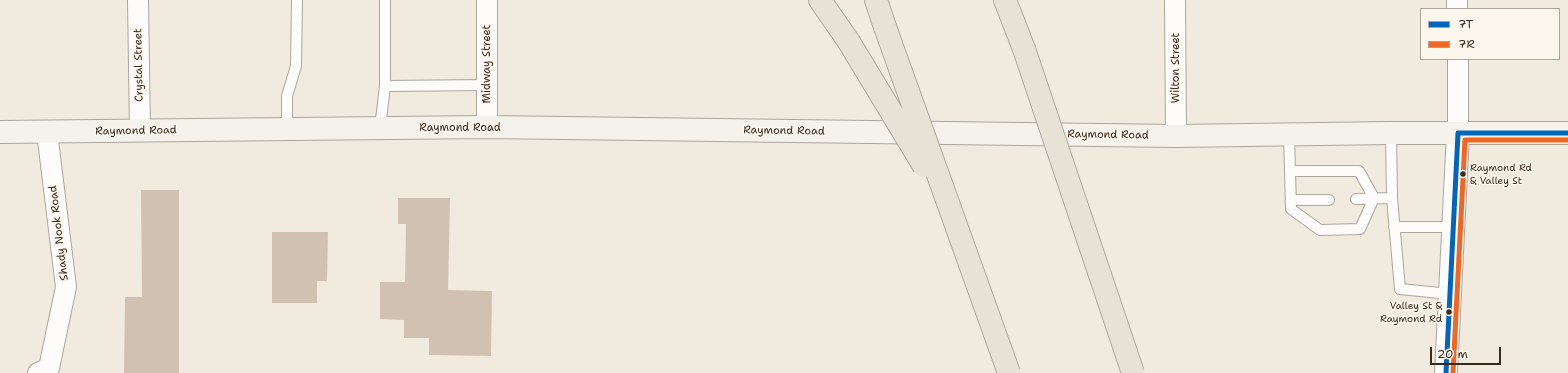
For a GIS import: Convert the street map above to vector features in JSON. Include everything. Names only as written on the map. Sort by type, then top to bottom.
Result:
[{"type":"highway","points":[[820,0],[849,42],[949,206]]},
{"type":"highway","points":[[876,0],[1009,373]]},
{"type":"highway","points":[[1005,0],[1024,49],[1133,373]]},
{"type":"highway","points":[[1015,0],[1024,49]]},
{"type":"main road","name":"Raymond Road","points":[[0,132],[487,127],[1176,136],[1391,133],[1568,134]]},
{"type":"street","name":"Crystal Street","points":[[138,0],[140,131]]},
{"type":"street","name":"Midway Street","points":[[487,0],[487,127]]},
{"type":"street","name":"Wilton Street","points":[[1176,0],[1176,136]]},
{"type":"street","points":[[1446,373],[1458,133],[1458,60]]},
{"type":"street","name":"Shady Nook Road","points":[[38,373],[49,368],[66,287],[47,132]]},
{"type":"lane","points":[[287,128],[287,96],[296,66],[296,0]]},
{"type":"lane","points":[[380,128],[385,86],[385,0]]},
{"type":"lane","points":[[385,86],[487,85]]},
{"type":"lane","points":[[1391,133],[1392,198],[1400,289],[1450,294]]},
{"type":"lane","points":[[1289,135],[1291,209],[1320,230],[1360,229],[1374,198]]},
{"type":"lane","points":[[1290,171],[1359,171],[1374,198]]},
{"type":"lane","points":[[1356,200],[1392,198]]},
{"type":"lane","points":[[1291,200],[1329,200]]},
{"type":"lane","points":[[1394,227],[1453,226]]},
{"type":"building","points":[[141,190],[179,190],[179,373],[124,373],[125,297],[142,297]]},
{"type":"building","points":[[398,198],[450,198],[448,290],[492,291],[491,356],[429,355],[429,338],[404,338],[404,320],[380,319],[380,282],[405,282],[406,224],[398,224]]},
{"type":"building","points":[[272,232],[328,232],[327,281],[317,281],[317,303],[272,303]]},
{"type":"transit line","name":"7T","points":[[1446,373],[1458,133],[1568,133]]},
{"type":"transit line","name":"7R","points":[[1453,373],[1465,140],[1568,140]]},
{"type":"place","name":"Raymond Rd & Valley St","points":[[1463,174]]},
{"type":"place","name":"Valley St & Raymond Rd","points":[[1449,312]]}]
